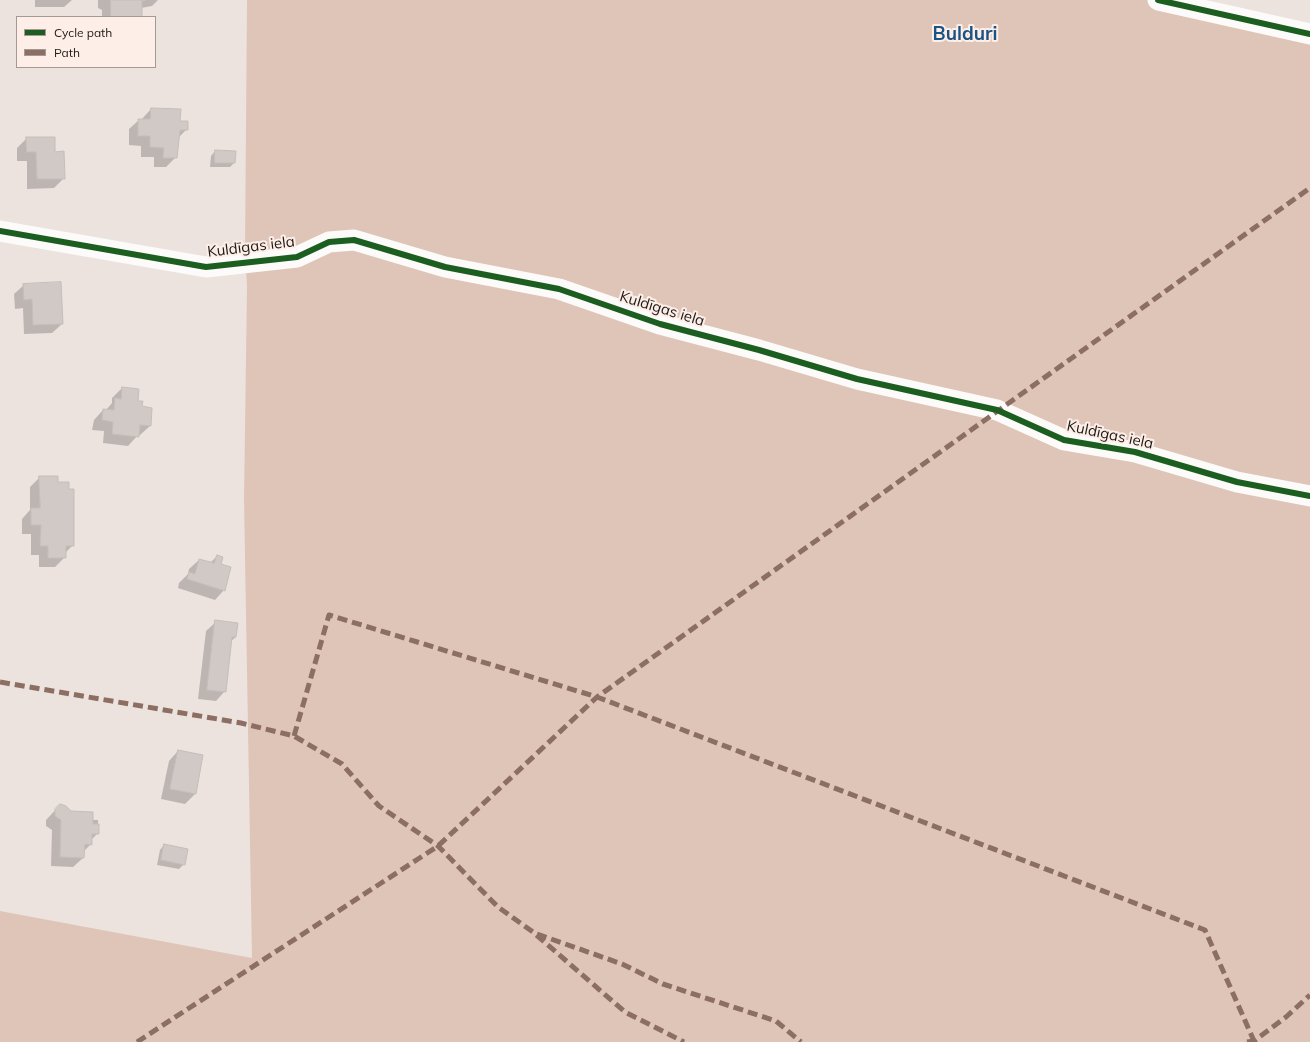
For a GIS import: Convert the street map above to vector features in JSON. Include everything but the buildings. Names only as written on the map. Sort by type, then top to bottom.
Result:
[{"type":"street","points":[[1158,0],[1310,34]]},
{"type":"street","name":"Kuldīgas iela","points":[[0,231],[206,267],[297,257],[329,242],[354,240],[445,267],[559,289],[660,324],[760,350],[857,379],[997,410],[1064,440],[1135,452],[1238,482],[1310,496]]},
{"type":"shaded area","points":[[247,0],[1158,0],[1310,34],[1310,1042],[0,1042],[0,911],[252,958],[244,499],[247,287],[245,251]]},
{"type":"marked path","points":[[137,1042],[438,846],[597,697],[1310,188]]},
{"type":"marked path","points":[[294,736],[329,615],[597,697],[1205,930],[1254,1041]]},
{"type":"marked path","points":[[0,682],[241,723],[294,736],[342,764],[379,806],[438,846],[498,907],[533,932],[625,1012],[684,1042]]},
{"type":"marked path","points":[[537,934],[622,964],[663,984],[776,1021],[801,1042]]},
{"type":"marked path","points":[[1247,1042],[1254,1041],[1286,1017],[1310,995]]},
{"type":"cycle path","points":[[1158,0],[1310,34]]},
{"type":"cycle path","points":[[0,231],[206,267],[297,257],[329,242],[354,240],[445,267],[559,289],[660,324],[759,350],[857,379],[997,410],[1064,440],[1135,452],[1237,482],[1310,496]]},
{"type":"district","name":"Bulduri","points":[[965,34]]}]
